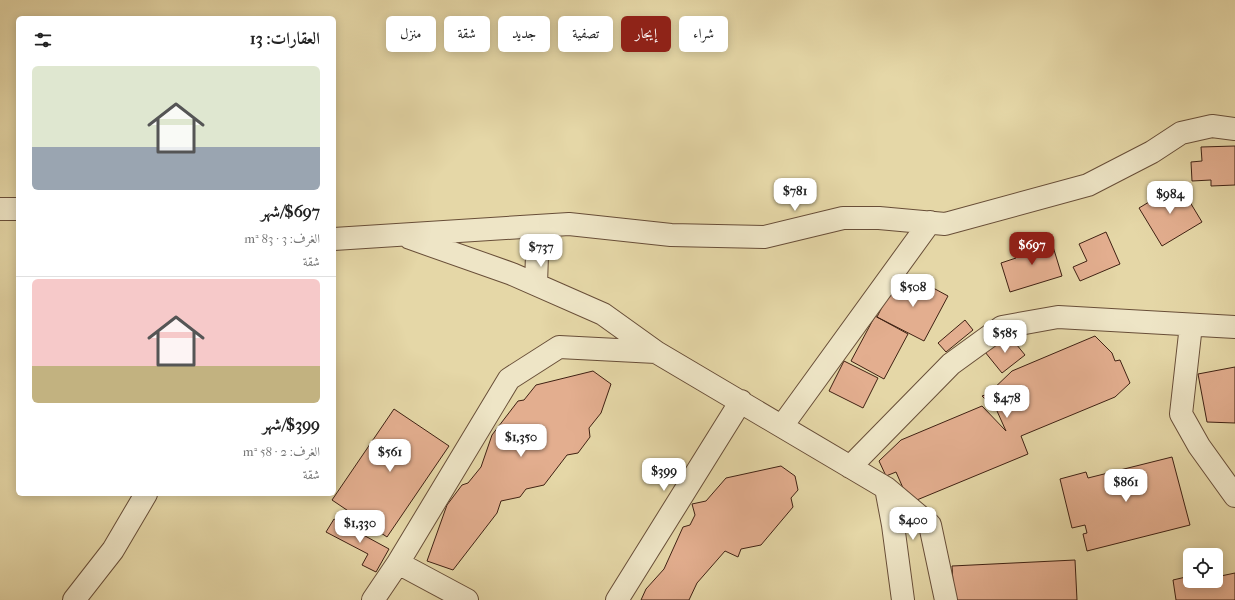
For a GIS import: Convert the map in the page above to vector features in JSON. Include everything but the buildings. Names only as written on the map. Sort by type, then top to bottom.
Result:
[{"type":"street","points":[[336,239],[569,224],[671,235],[764,238],[843,218],[879,218],[945,224],[1088,185],[1152,152],[1181,133],[1212,126],[1235,129]]},
{"type":"street","points":[[0,209],[16,209]]},
{"type":"street","points":[[782,426],[930,222]]},
{"type":"street","points":[[536,284],[538,226]]},
{"type":"street","points":[[401,235],[512,274],[603,314],[656,352],[886,488],[930,525],[946,600]]},
{"type":"street","points":[[850,467],[951,364],[1002,327],[1058,317],[1235,327]]},
{"type":"street","points":[[1191,325],[1181,414],[1199,446],[1235,496]]},
{"type":"street","points":[[373,600],[398,563],[509,379],[559,347],[656,352]]},
{"type":"street","points":[[617,600],[741,401]]},
{"type":"street","points":[[886,488],[894,525],[903,600]]},
{"type":"street","points":[[74,600],[113,550],[145,496]]},
{"type":"street","points":[[398,563],[467,600]]}]
